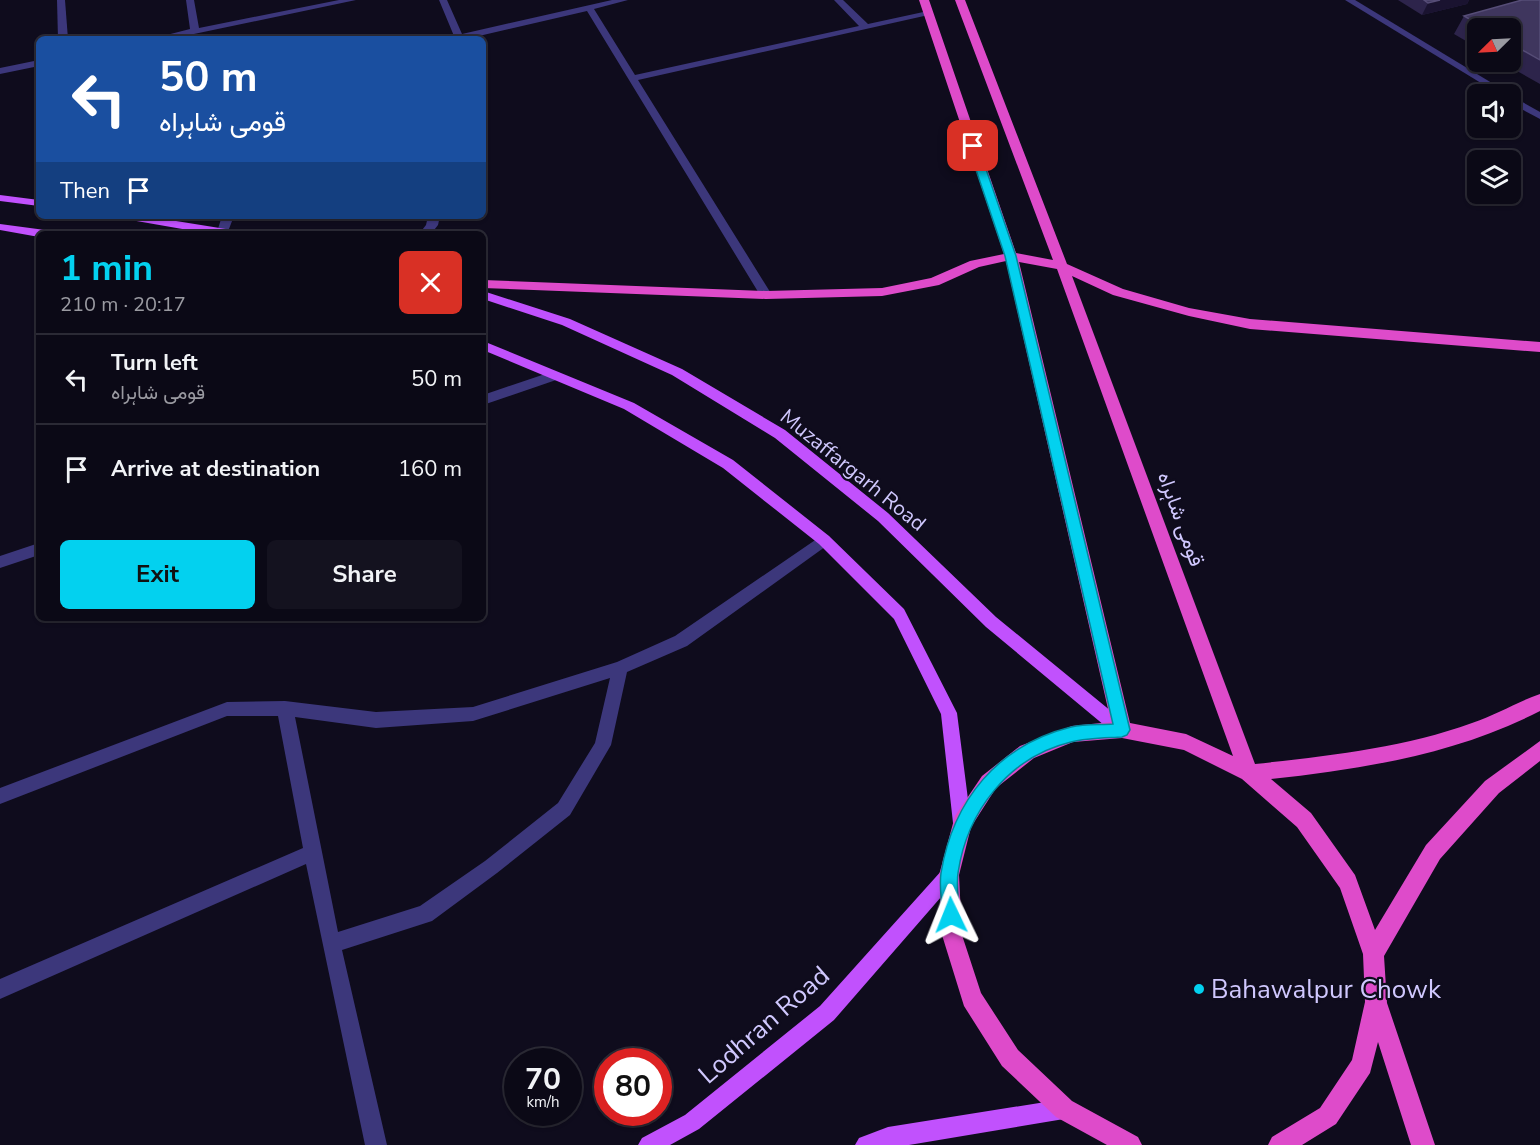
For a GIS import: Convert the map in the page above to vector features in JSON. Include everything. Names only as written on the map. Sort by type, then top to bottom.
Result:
[{"type":"highway","name":"قومی شاہراہ","points":[[960,0],[1062,266],[1249,772]]},
{"type":"highway","points":[[926,7],[1011,256],[1122,730]]},
{"type":"highway","points":[[486,284],[766,295],[882,292],[934,282],[975,264],[1011,256],[1062,266],[1118,292],[1189,312],[1250,324],[1540,347]]},
{"type":"highway","points":[[1249,772],[1346,763],[1454,738],[1528,709],[1540,702]]},
{"type":"highway","points":[[1130,1145],[1064,1109],[1010,1058],[972,998],[952,935],[949,875],[963,823],[989,782],[1027,752],[1072,734],[1122,730],[1186,742],[1249,772],[1304,820],[1348,882],[1373,954],[1376,1002],[1423,1145]]},
{"type":"highway","points":[[1373,954],[1433,852],[1492,787],[1540,750]]},
{"type":"highway","points":[[1280,1145],[1328,1116],[1357,1073],[1362,1065],[1376,1002]]},
{"type":"main road","points":[[0,198],[36,203]]},
{"type":"main road","points":[[143,219],[216,231]]},
{"type":"main road","points":[[0,227],[36,233]]},
{"type":"main road","name":"Muzaffargarh Road","points":[[486,296],[566,322],[677,372],[780,434],[883,517],[991,622],[1122,730]]},
{"type":"main road","points":[[486,346],[629,406],[728,464],[824,540],[899,614],[949,713],[963,823]]},
{"type":"main road","name":"Lodhran Road","points":[[649,1145],[692,1122],[827,1013],[949,875]]},
{"type":"main road","points":[[866,1145],[888,1138],[1064,1109]]},
{"type":"street","points":[[61,0],[63,36]]},
{"type":"street","points":[[190,0],[195,31]]},
{"type":"street","points":[[171,36],[352,0]]},
{"type":"street","points":[[443,0],[455,36]]},
{"type":"street","points":[[465,36],[624,0]]},
{"type":"street","points":[[838,0],[866,28]]},
{"type":"street","points":[[1349,0],[1488,84]]},
{"type":"street","points":[[631,79],[866,28],[926,7]]},
{"type":"street","points":[[589,8],[766,295]]},
{"type":"street","points":[[0,71],[36,64]]},
{"type":"street","points":[[1521,105],[1540,116]]},
{"type":"street","points":[[486,399],[554,376]]},
{"type":"street","points":[[0,796],[227,709],[285,708],[376,720],[473,714],[620,668],[681,641],[824,540]]},
{"type":"street","points":[[0,562],[36,550]]},
{"type":"street","points":[[331,944],[425,914],[491,867],[564,809],[603,745],[620,668]]},
{"type":"street","points":[[285,708],[331,944],[376,1145]]},
{"type":"street","points":[[0,989],[314,852]]},
{"type":"building","points":[[1424,0],[1440,0],[1428,3]]},
{"type":"building","points":[[1522,0],[1540,0],[1540,60],[1521,49],[1521,18],[1468,18],[1464,16]]},
{"type":"place","name":"Bahawalpur Chowk","points":[[1199,989]]},
{"type":"route","points":[[951,915],[949,875],[963,823],[989,782],[1027,752],[1072,734],[1122,730],[1011,256],[973,146]]}]
